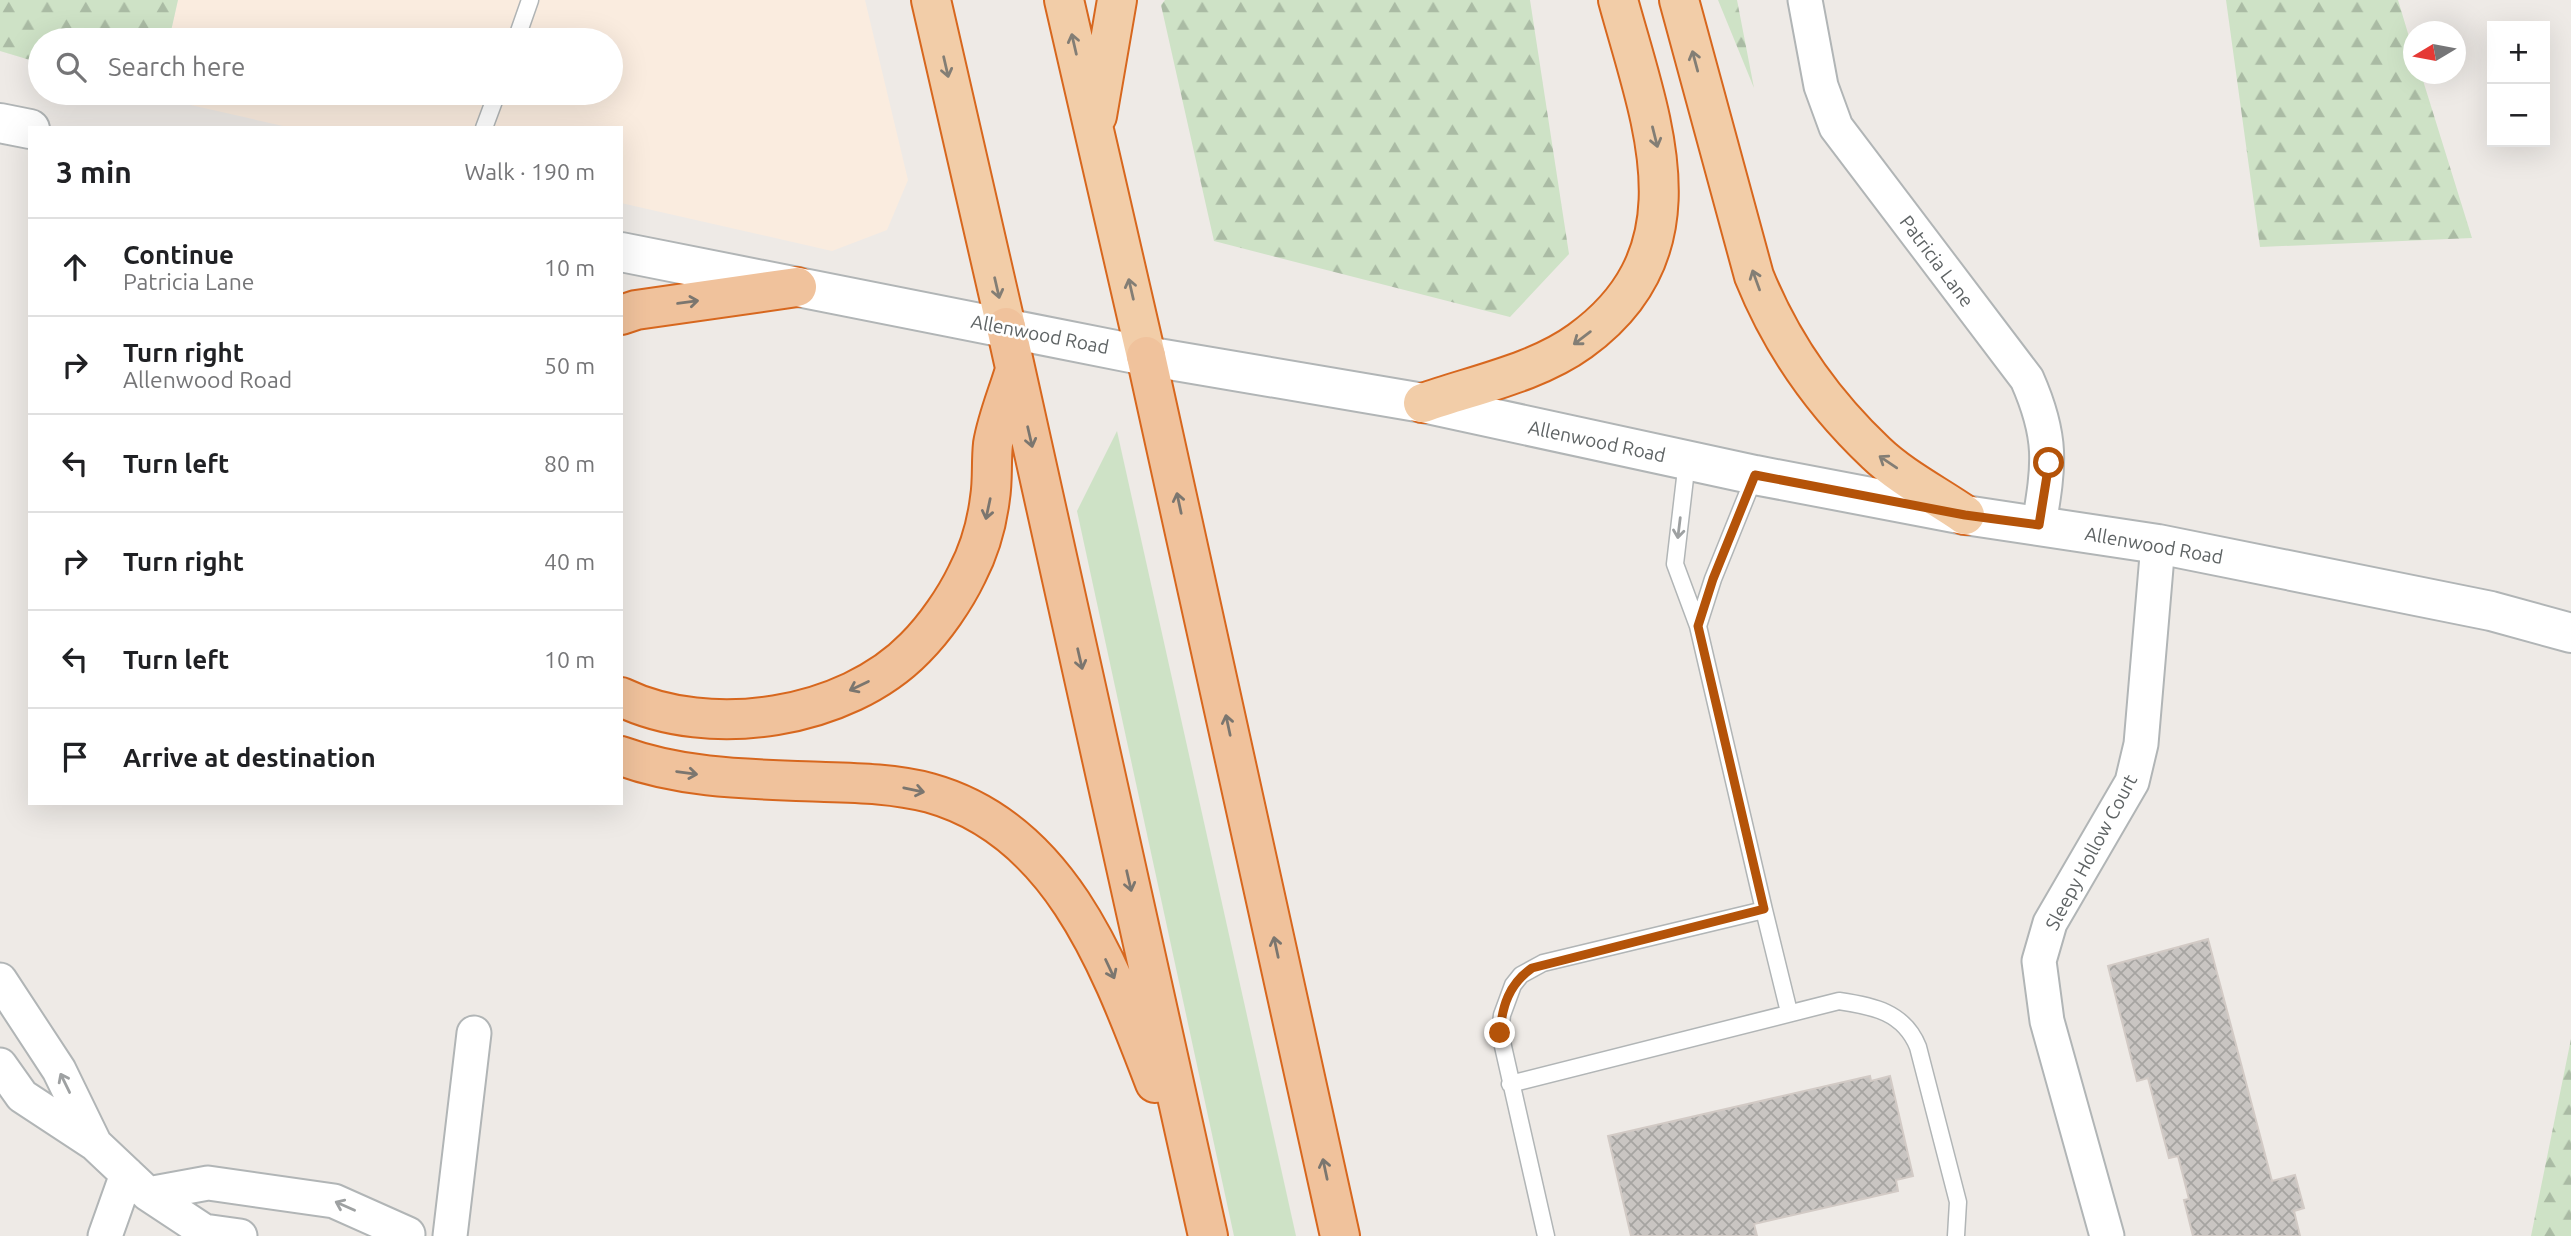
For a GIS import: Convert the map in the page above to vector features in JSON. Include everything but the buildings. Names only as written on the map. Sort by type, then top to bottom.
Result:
[{"type":"highway","points":[[931,0],[1205,1222]]},
{"type":"highway","points":[[1064,0],[1146,356],[1340,1236]]},
{"type":"highway","points":[[1094,135],[1117,0]]},
{"type":"highway","points":[[1423,402],[1536,364],[1580,342],[1605,320],[1631,287],[1649,249],[1661,195],[1658,147],[1618,0]]},
{"type":"highway","points":[[1679,0],[1754,276],[1770,316],[1795,359],[1877,454],[1965,515]]},
{"type":"highway","points":[[623,314],[636,310],[797,287]]},
{"type":"highway","points":[[623,698],[668,712],[702,718],[772,717],[812,708],[864,685],[915,648],[967,574],[981,539],[990,498],[993,443],[1015,371]]},
{"type":"highway","points":[[623,757],[677,772],[711,776],[905,787],[956,802],[1012,836],[1057,882],[1097,941],[1117,985],[1205,1222]]},
{"type":"street","name":"Patricia Lane","points":[[1805,0],[1821,86],[1836,127],[2027,379],[2041,410],[2049,463],[2039,525]]},
{"type":"street","points":[[0,123],[28,130]]},
{"type":"street","name":"Allenwood Road","points":[[623,252],[1146,356],[1423,402],[1687,461],[1965,515],[2158,544],[2491,611],[2571,633]]},
{"type":"street","name":"Sleepy Hollow Court","points":[[2107,1236],[2047,1021],[2039,961],[2050,923],[2132,782],[2141,744],[2158,544]]},
{"type":"street","points":[[0,980],[59,1070],[95,1144]]},
{"type":"street","points":[[138,1184],[208,1183],[334,1201],[402,1235],[449,1236],[474,1033]]},
{"type":"street","points":[[0,1065],[22,1096],[95,1144],[138,1184],[204,1231],[240,1236]]},
{"type":"street","points":[[105,1236],[138,1184]]},
{"type":"lane","points":[[520,28],[530,0]]},
{"type":"lane","points":[[485,126],[493,105]]},
{"type":"lane","points":[[1687,461],[1675,564],[1698,626],[1789,1012]]},
{"type":"lane","points":[[1698,626],[1713,579],[1755,475]]},
{"type":"lane","points":[[1546,1236],[1502,1049],[1502,1015],[1513,985],[1532,968],[1764,909]]},
{"type":"lane","points":[[1510,1084],[1839,1001],[1882,1010],[1910,1030],[1918,1047],[1958,1202],[1956,1236]]},
{"type":"shaded area","points":[[178,0],[865,0],[908,180],[887,230],[832,251],[623,203],[623,126],[283,126],[190,105],[623,105],[623,28],[172,28]]},
{"type":"green space","points":[[0,0],[178,0],[172,28],[28,28],[28,59],[0,51]]},
{"type":"green space","points":[[1165,0],[1530,0],[1569,254],[1510,317],[1214,241],[1161,5]]},
{"type":"green space","points":[[1718,0],[1737,0],[1754,88]]},
{"type":"green space","points":[[2226,0],[2398,0],[2404,21],[2403,84],[2424,84],[2472,238],[2260,247]]},
{"type":"green space","points":[[1117,431],[1296,1236],[1234,1236],[1077,511]]},
{"type":"green space","points":[[2571,1039],[2571,1236],[2531,1236]]},
{"type":"route","points":[[1500,1033],[1502,1015],[1513,985],[1521,975],[1532,968],[1557,959],[1764,909],[1698,626],[1713,579],[1755,475],[1965,515],[2039,525],[2049,463]]}]
